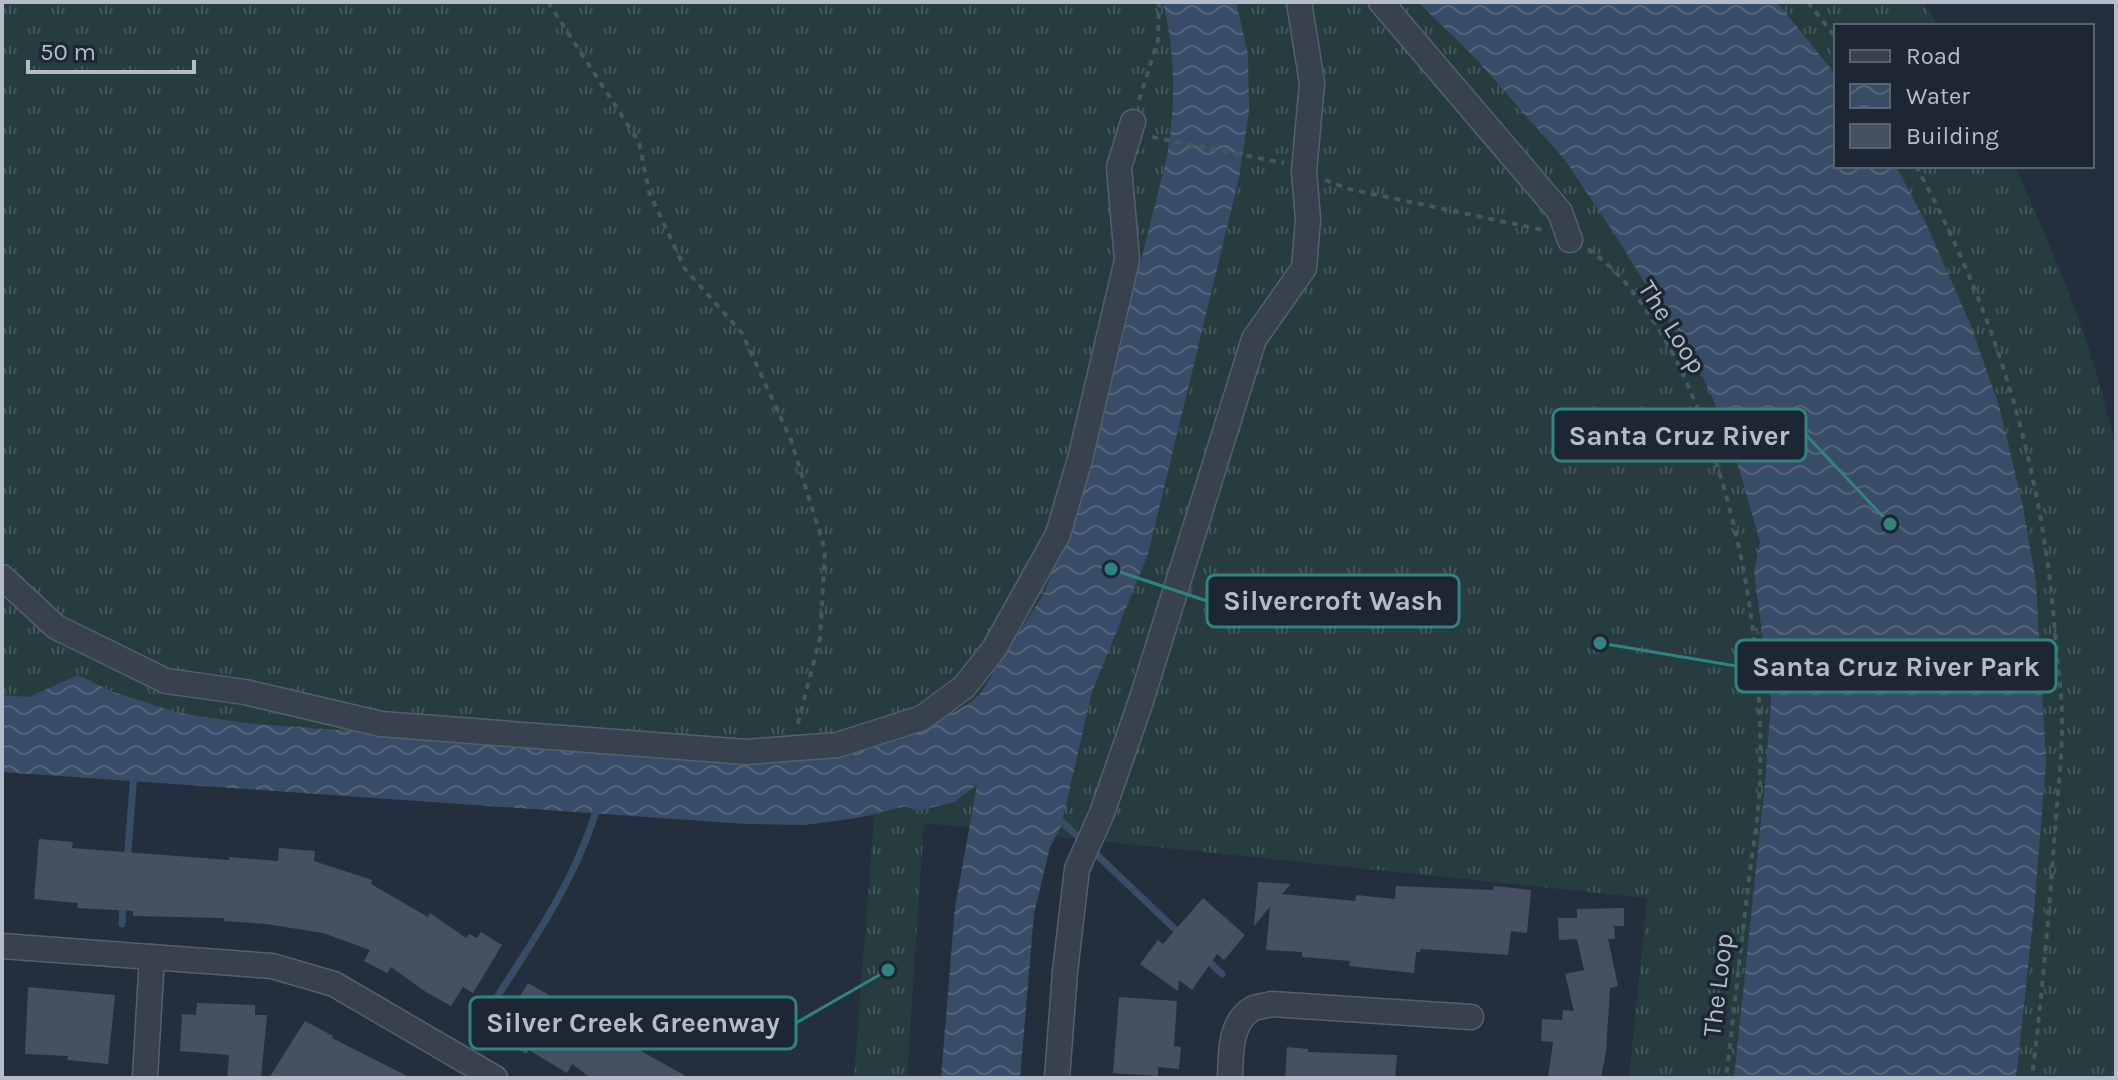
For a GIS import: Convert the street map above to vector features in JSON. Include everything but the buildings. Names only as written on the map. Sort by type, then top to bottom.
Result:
[{"type":"street","points":[[1057,1078],[1077,869],[1102,813],[1141,701],[1254,339],[1304,268],[1308,219],[1294,166],[1312,83],[1299,2]]},
{"type":"street","points":[[1381,2],[1560,212],[1570,240]]},
{"type":"street","points":[[2,577],[56,627],[166,681],[245,692],[381,724],[746,752],[837,745],[922,718],[964,687],[994,649],[1058,534],[1080,459],[1127,260],[1119,167],[1142,130]]},
{"type":"street","points":[[2,946],[272,966],[334,984],[481,1074]]},
{"type":"street","points":[[145,1078],[152,957]]},
{"type":"street","points":[[1230,1078],[1232,1043],[1246,1009],[1271,1004],[1296,1004],[1471,1017]]},
{"type":"path","points":[[548,2],[639,142],[649,192],[685,269],[742,333],[791,440],[825,550],[820,638],[791,749]]},
{"type":"path","points":[[1142,130],[1158,40],[1159,2]]},
{"type":"path","points":[[1808,2],[1834,35]]},
{"type":"path","name":"The Loop","points":[[1142,130],[1294,166],[1349,189],[1531,226],[1570,240],[1590,250],[1609,266],[1658,329],[1690,388],[1722,475],[1747,578],[1758,659],[1760,778],[1726,1078]]},
{"type":"path","points":[[1917,168],[1949,226],[1984,308],[2015,398],[2043,519],[2053,590],[2062,727],[2046,956],[2032,1078]]},
{"type":"green space","points":[[2,2],[1923,2],[1937,24],[1834,24],[1834,168],[2016,168],[2087,342],[2116,452],[2116,1078],[1629,1078],[1647,898],[924,823],[907,1078],[854,1078],[874,817],[5,739],[2,732]]},
{"type":"water","points":[[1163,2],[1236,2],[1248,54],[1249,112],[1239,178],[1148,554],[1092,692],[1061,826],[1050,847],[1034,914],[1020,1078],[941,1078],[955,907],[977,785],[954,802],[917,811],[906,806],[856,818],[805,825],[746,824],[2,772],[2,695],[29,697],[78,675],[113,692],[179,713],[245,723],[752,761],[818,758],[867,749],[885,743],[902,730],[962,708],[980,694],[1044,593],[1080,503],[1166,161],[1173,82]]},
{"type":"water","points":[[1418,2],[1777,2],[1834,73],[1834,168],[1897,168],[1925,221],[1971,326],[1999,406],[2023,506],[2036,583],[2046,761],[2016,1078],[1734,1078],[1771,701],[1754,571],[1760,542],[1728,434],[1705,381],[1565,160],[1475,58]]},
{"type":"waterway","points":[[127,862],[134,774]]},
{"type":"waterway","points":[[476,1030],[560,894],[575,866],[597,807]]},
{"type":"waterway","points":[[1056,816],[1180,934]]},
{"type":"waterway","points":[[122,924],[123,902]]},
{"type":"waterway","points":[[1206,959],[1222,974]]},
{"type":"place","name":"Santa Cruz River","points":[[1890,524]]},
{"type":"place","name":"Silvercroft Wash","points":[[1111,569]]},
{"type":"place","name":"Santa Cruz River Park","points":[[1600,643]]},
{"type":"place","name":"Silver Creek Greenway","points":[[888,970]]}]
